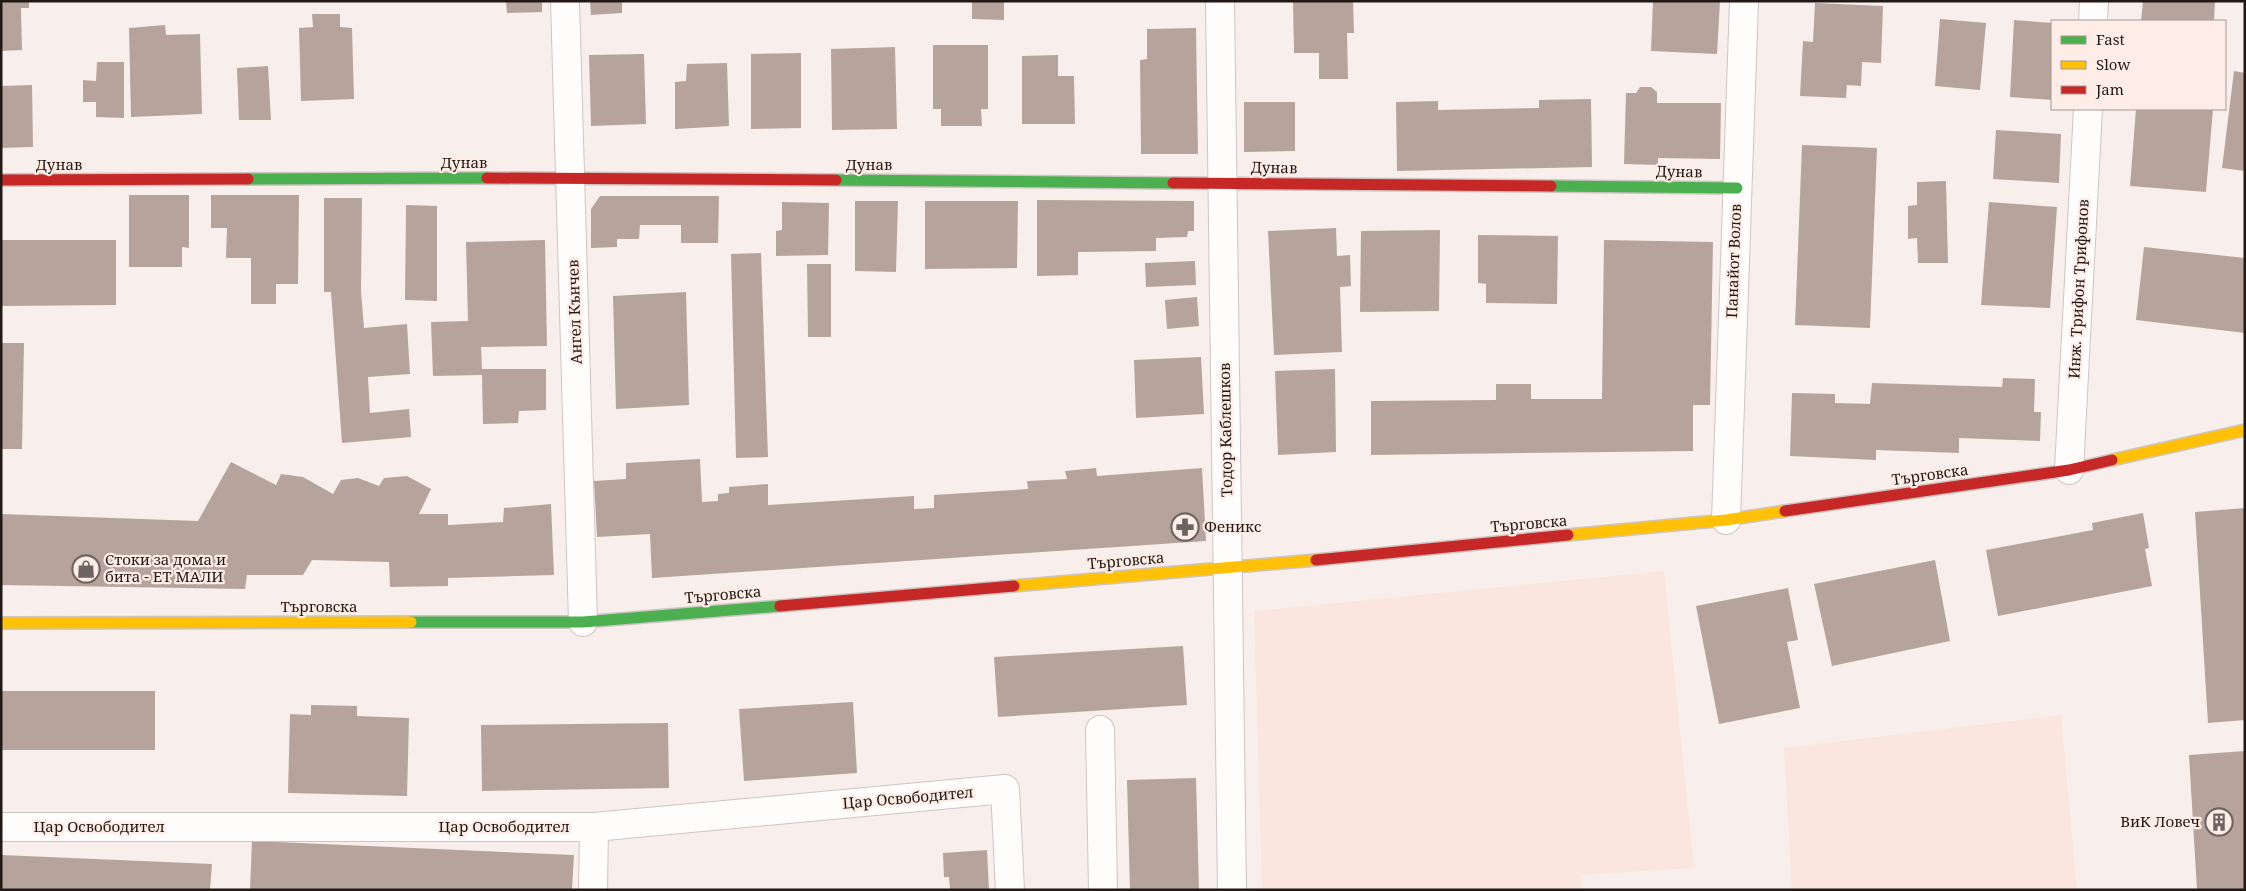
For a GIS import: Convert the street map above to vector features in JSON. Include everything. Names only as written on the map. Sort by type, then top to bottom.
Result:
[{"type":"street","name":"Ангел Кънчев","points":[[565,1],[583,622]]},
{"type":"street","name":"Тодор Каблешков","points":[[1220,1],[1232,890]]},
{"type":"street","name":"Панайот Волов","points":[[1726,520],[1744,1]]},
{"type":"street","points":[[2093,20],[2094,1]]},
{"type":"street","name":"Инж. Трифон Трифонов","points":[[2069,470],[2088,110]]},
{"type":"street","name":"Дунав","points":[[1,180],[571,178],[1221,182],[1737,188]]},
{"type":"street","name":"Търговска","points":[[1,623],[583,622],[1229,568],[1726,520],[2069,470],[2245,430]]},
{"type":"street","points":[[1100,730],[1103,890]]},
{"type":"street","name":"Цар Освободител","points":[[1,827],[594,827],[1005,789],[1010,890]]},
{"type":"street","points":[[593,890],[594,827]]},
{"type":"shaded area","points":[[1664,571],[1694,868],[1581,875],[1582,890],[1262,890],[1254,611]]},
{"type":"shaded area","points":[[2061,715],[2077,890],[1792,890],[1784,748]]},
{"type":"building","points":[[1,1],[29,1],[29,8],[21,8],[22,50],[1,51]]},
{"type":"building","points":[[506,1],[542,1],[542,12],[507,13]]},
{"type":"building","points":[[590,1],[622,1],[622,13],[591,15]]},
{"type":"building","points":[[972,1],[1004,1],[1004,20],[972,19]]},
{"type":"building","points":[[1293,1],[1353,1],[1354,33],[1347,33],[1348,79],[1319,79],[1319,53],[1294,53]]},
{"type":"building","points":[[1653,1],[1720,1],[1717,54],[1651,51]]},
{"type":"building","points":[[2143,1],[2215,1],[2214,20],[2141,20]]},
{"type":"building","points":[[1815,3],[1883,6],[1881,63],[1862,62],[1861,86],[1847,85],[1846,98],[1800,96],[1803,41],[1813,42]]},
{"type":"building","points":[[312,14],[340,14],[340,27],[352,28],[354,99],[301,101],[299,28],[313,27]]},
{"type":"building","points":[[1940,19],[1986,23],[1980,90],[1935,86]]},
{"type":"building","points":[[2014,20],[2051,23],[2051,100],[2010,97]]},
{"type":"building","points":[[165,25],[166,35],[200,34],[202,114],[131,117],[129,28]]},
{"type":"building","points":[[1196,28],[1198,154],[1141,154],[1140,60],[1147,59],[1147,29]]},
{"type":"building","points":[[933,45],[988,45],[988,109],[981,109],[982,126],[941,126],[941,109],[933,109]]},
{"type":"building","points":[[895,47],[897,129],[832,130],[831,49]]},
{"type":"building","points":[[801,53],[801,128],[751,129],[751,54]]},
{"type":"building","points":[[644,54],[646,124],[591,126],[589,55]]},
{"type":"building","points":[[1058,55],[1058,76],[1074,76],[1075,124],[1022,124],[1022,56]]},
{"type":"building","points":[[97,62],[124,62],[124,118],[96,117],[96,102],[83,102],[83,80],[96,81]]},
{"type":"building","points":[[727,63],[729,126],[675,129],[675,82],[686,81],[687,64]]},
{"type":"building","points":[[268,66],[271,120],[239,120],[237,68]]},
{"type":"building","points":[[2234,71],[2245,73],[2245,171],[2222,168]]},
{"type":"building","points":[[32,85],[33,147],[1,148],[1,86]]},
{"type":"building","points":[[1640,87],[1651,87],[1657,92],[1657,103],[1721,103],[1720,159],[1658,158],[1658,165],[1624,164],[1626,93],[1636,93]]},
{"type":"building","points":[[1591,99],[1592,167],[1397,171],[1396,102],[1438,101],[1438,110],[1539,108],[1539,100]]},
{"type":"building","points":[[1244,102],[1295,102],[1295,151],[1244,152]]},
{"type":"building","points":[[2136,110],[2213,110],[2206,192],[2130,186]]},
{"type":"building","points":[[1996,130],[2061,134],[2059,183],[1993,179]]},
{"type":"building","points":[[1802,145],[1877,148],[1870,328],[1795,325]]},
{"type":"building","points":[[1946,181],[1948,263],[1918,263],[1917,238],[1908,239],[1908,206],[1917,205],[1917,182]]},
{"type":"building","points":[[129,195],[189,195],[189,248],[182,247],[182,267],[129,267]]},
{"type":"building","points":[[211,195],[299,195],[298,284],[276,284],[276,304],[251,304],[251,258],[226,258],[227,228],[211,228]]},
{"type":"building","points":[[600,196],[719,196],[718,243],[681,243],[681,225],[640,225],[639,239],[617,239],[617,247],[591,248],[591,209]]},
{"type":"building","points":[[324,198],[362,198],[361,291],[364,328],[407,324],[410,374],[368,377],[370,413],[409,409],[411,437],[342,443],[331,292],[324,292]]},
{"type":"building","points":[[1037,200],[1194,201],[1194,231],[1188,231],[1187,237],[1156,238],[1156,251],[1078,252],[1078,275],[1037,276]]},
{"type":"building","points":[[855,201],[898,201],[896,272],[855,271]]},
{"type":"building","points":[[925,201],[1018,201],[1017,268],[925,269]]},
{"type":"building","points":[[782,202],[829,203],[828,255],[776,256],[776,231],[782,230]]},
{"type":"building","points":[[1989,202],[2057,207],[2050,308],[1981,305]]},
{"type":"building","points":[[406,205],[437,206],[437,301],[405,300]]},
{"type":"building","points":[[1336,228],[1337,256],[1350,255],[1351,286],[1340,287],[1342,352],[1274,355],[1268,231]]},
{"type":"building","points":[[1440,230],[1439,311],[1360,312],[1361,231]]},
{"type":"building","points":[[1478,235],[1558,236],[1557,304],[1486,303],[1486,284],[1478,283]]},
{"type":"building","points":[[1,240],[116,240],[116,305],[1,306]]},
{"type":"building","points":[[545,240],[547,346],[481,347],[482,369],[546,369],[546,410],[519,411],[518,423],[483,424],[482,375],[433,376],[431,322],[468,321],[466,242]]},
{"type":"building","points":[[1604,240],[1713,242],[1710,405],[1693,405],[1693,451],[1371,455],[1371,401],[1496,400],[1496,384],[1531,384],[1531,399],[1602,399]]},
{"type":"building","points":[[2144,247],[2245,258],[2245,333],[2136,320]]},
{"type":"building","points":[[761,253],[768,457],[736,458],[731,254]]},
{"type":"building","points":[[1195,261],[1196,285],[1146,287],[1145,263]]},
{"type":"building","points":[[807,264],[831,264],[831,337],[808,337]]},
{"type":"building","points":[[686,292],[689,405],[616,409],[613,296]]},
{"type":"building","points":[[1197,297],[1199,326],[1167,329],[1165,300]]},
{"type":"building","points":[[1,343],[24,343],[22,449],[1,449]]},
{"type":"building","points":[[1201,357],[1204,414],[1136,418],[1134,360]]},
{"type":"building","points":[[1335,369],[1336,452],[1278,455],[1275,371]]},
{"type":"building","points":[[2003,378],[2035,379],[2034,412],[2041,412],[2040,441],[1959,438],[1959,453],[1876,450],[1876,460],[1790,456],[1792,393],[1835,394],[1835,403],[1870,404],[1872,383],[2002,387]]},
{"type":"building","points":[[700,459],[702,502],[718,501],[718,494],[729,493],[729,487],[768,484],[768,505],[914,496],[914,509],[934,508],[934,495],[1028,489],[1027,481],[1067,479],[1065,471],[1096,468],[1097,476],[1202,468],[1206,541],[652,578],[650,534],[597,537],[594,481],[626,479],[626,463]]},
{"type":"building","points":[[231,462],[276,485],[281,474],[303,477],[333,494],[341,480],[358,478],[379,486],[384,478],[407,476],[431,489],[419,514],[448,514],[448,525],[503,522],[504,508],[551,504],[554,575],[448,578],[448,586],[390,587],[389,562],[312,560],[303,575],[247,575],[245,589],[1,585],[1,514],[198,521]]},
{"type":"building","points":[[2245,508],[2245,720],[2208,723],[2195,512]]},
{"type":"building","points":[[2143,513],[2149,548],[2145,549],[2152,586],[1998,616],[1986,550],[2093,530],[2092,523]]},
{"type":"building","points":[[1935,560],[1950,641],[1832,666],[1814,584]]},
{"type":"building","points":[[1788,588],[1798,640],[1787,642],[1800,708],[1719,724],[1696,606]]},
{"type":"building","points":[[1183,646],[1187,705],[998,717],[994,657]]},
{"type":"building","points":[[1,691],[155,691],[155,750],[1,750]]},
{"type":"building","points":[[853,702],[857,773],[744,781],[739,709]]},
{"type":"building","points":[[311,705],[357,706],[357,716],[409,718],[407,796],[288,793],[290,714],[311,715]]},
{"type":"building","points":[[668,723],[669,788],[482,791],[481,725]]},
{"type":"building","name":"ВиК Ловеч","points":[[2245,751],[2245,890],[2197,890],[2189,755]]},
{"type":"building","points":[[1196,778],[1199,890],[1130,890],[1127,780]]},
{"type":"building","points":[[252,841],[574,855],[572,890],[250,890]]},
{"type":"building","points":[[987,850],[989,890],[950,890],[949,877],[944,877],[943,853]]},
{"type":"building","points":[[1,855],[212,864],[210,890],[1,890]]},
{"type":"traffic: fast","points":[[248,179],[487,178]]},
{"type":"traffic: fast","points":[[836,180],[1173,183]]},
{"type":"traffic: fast","points":[[1551,186],[1737,188]]},
{"type":"traffic: fast","points":[[411,622],[583,622],[780,606]]},
{"type":"traffic: slow","points":[[2112,460],[2245,430]]},
{"type":"traffic: slow","points":[[1568,535],[1726,520],[1785,511]]},
{"type":"traffic: slow","points":[[1014,586],[1316,560]]},
{"type":"traffic: slow","points":[[1,623],[411,622]]},
{"type":"traffic: jam","points":[[487,178],[836,180]]},
{"type":"traffic: jam","points":[[1,180],[248,179]]},
{"type":"traffic: jam","points":[[1173,183],[1551,186]]},
{"type":"traffic: jam","points":[[1785,511],[2069,470],[2112,460]]},
{"type":"traffic: jam","points":[[1316,560],[1568,535]]},
{"type":"traffic: jam","points":[[780,606],[1014,586]]},
{"type":"place","name":"Феникс","points":[[1185,527]]},
{"type":"place","name":"Стоки за дома и бита - ЕТ МАЛИ","points":[[86,569]]},
{"type":"place","name":"ВиК Ловеч","points":[[2219,822]]}]
